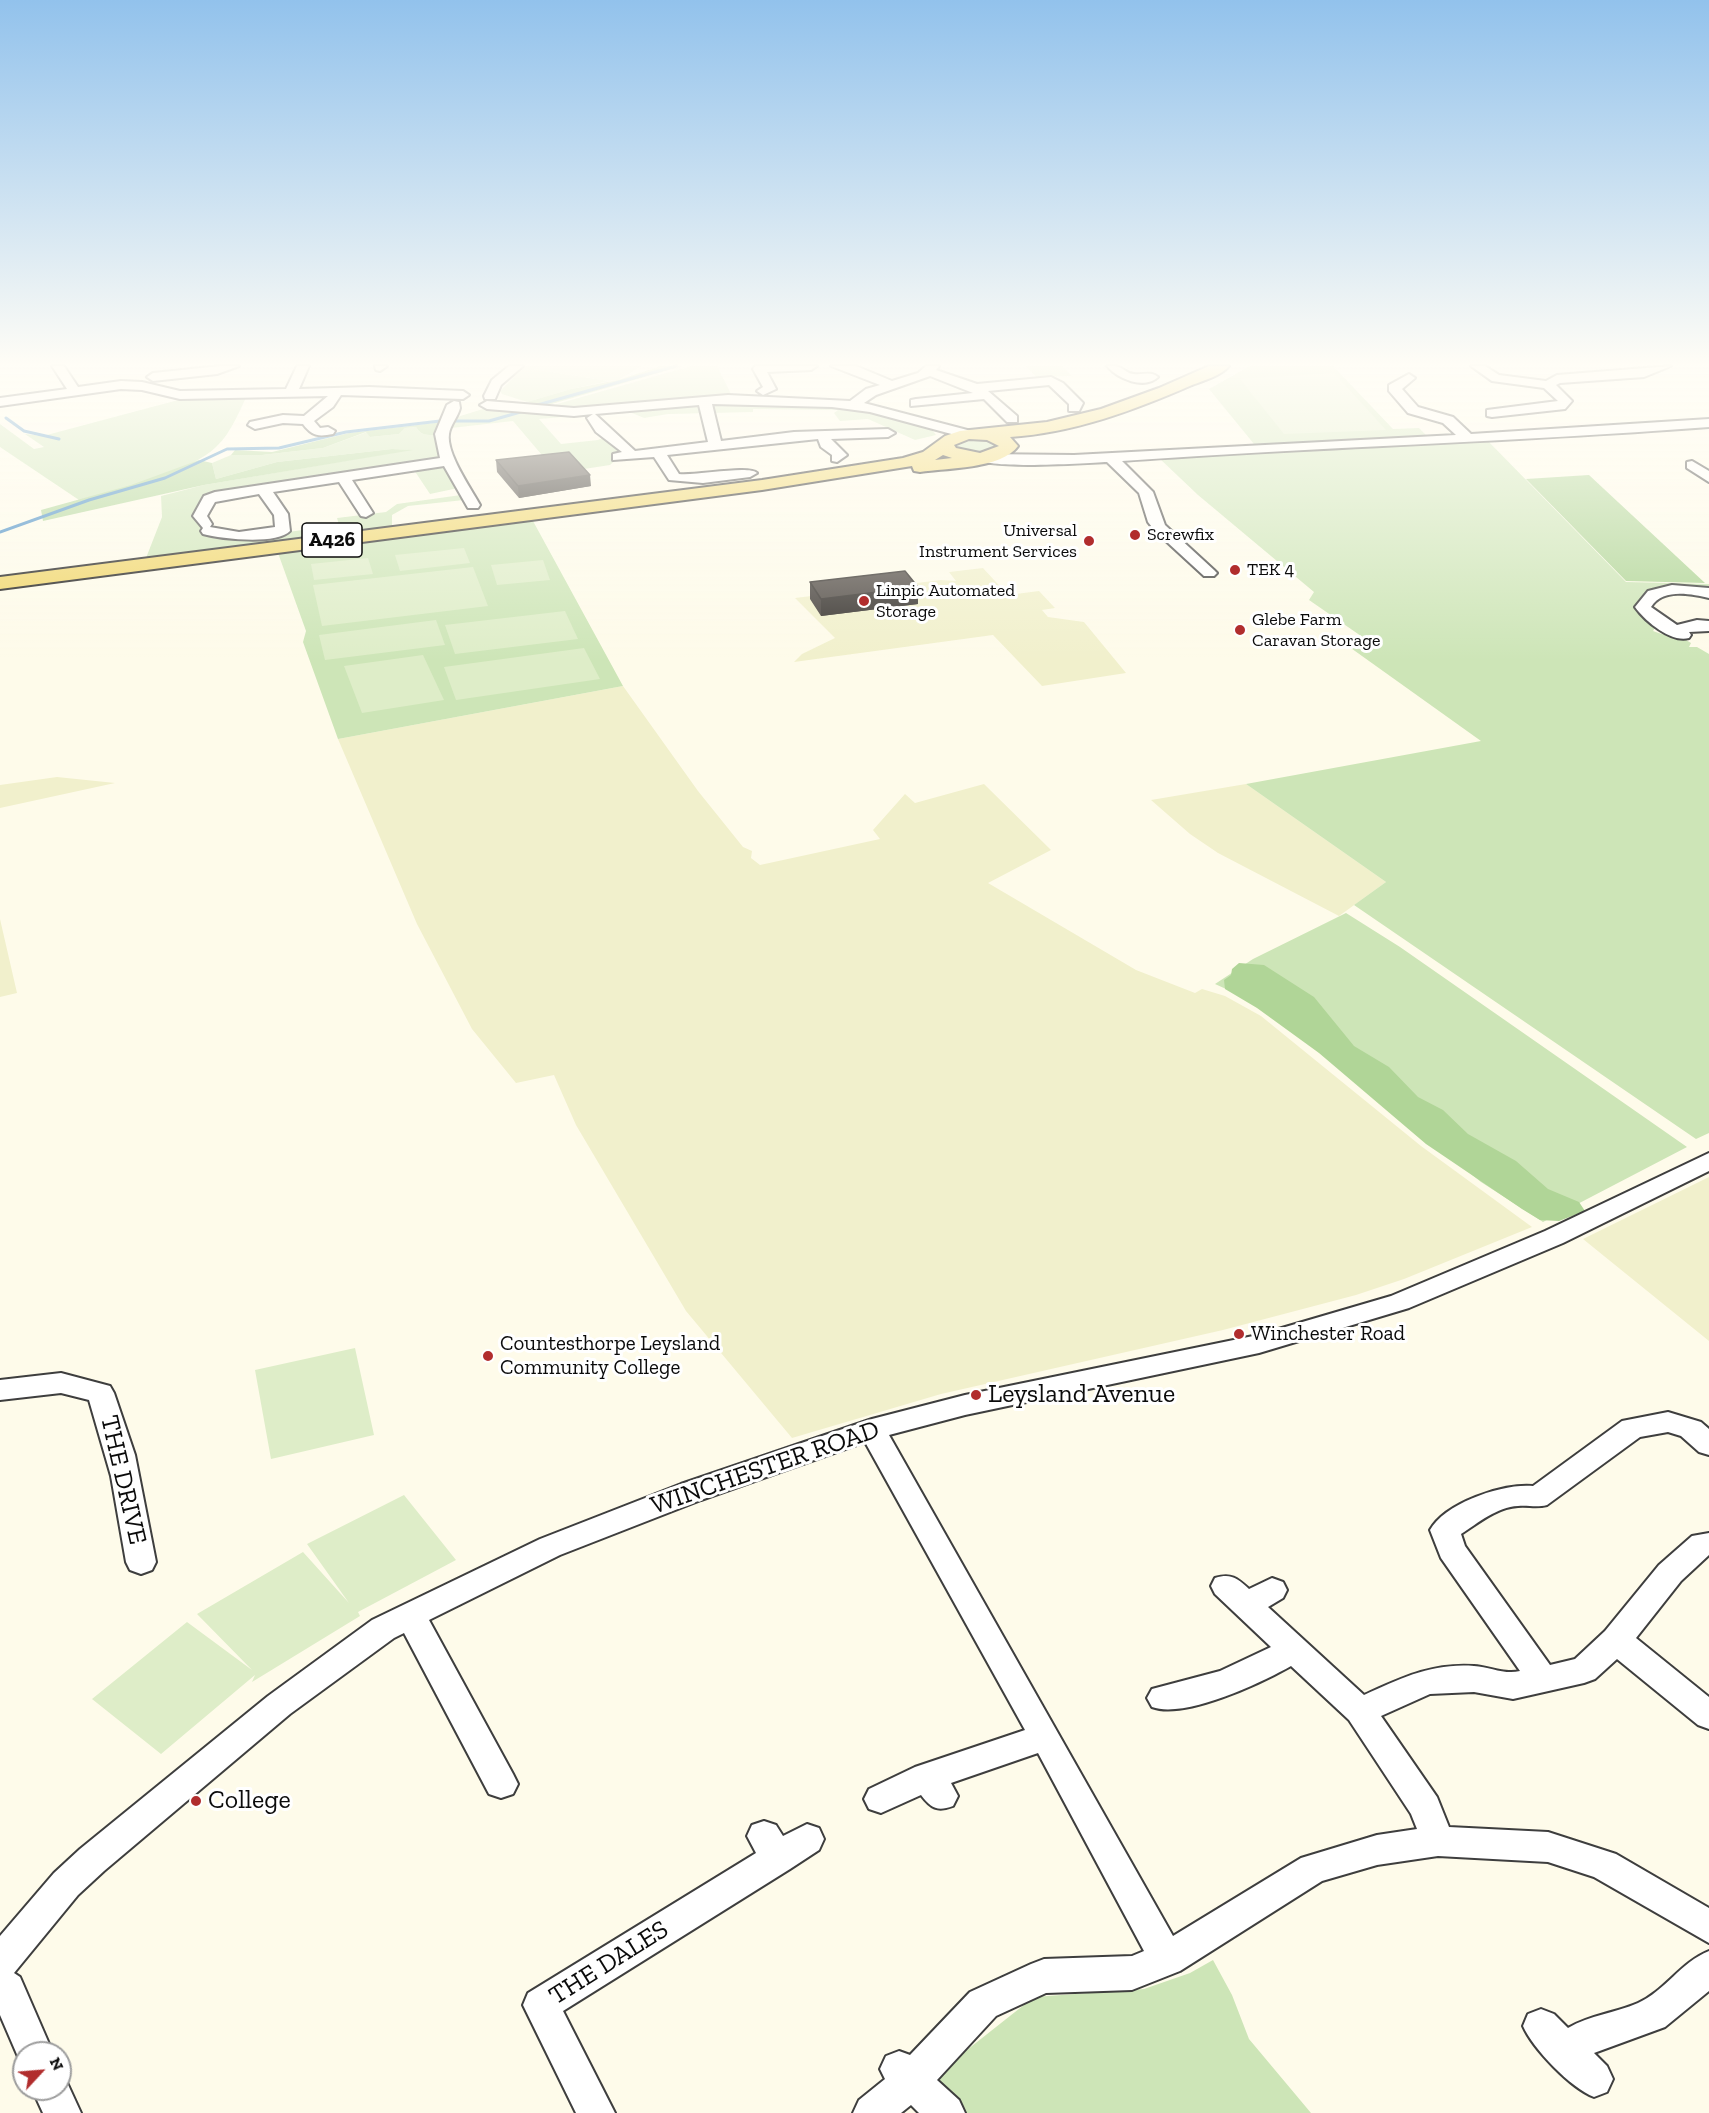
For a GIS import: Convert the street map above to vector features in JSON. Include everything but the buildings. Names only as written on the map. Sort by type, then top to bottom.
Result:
[{"type":"main road","name":"A426","points":[[0,583],[665,497],[893,465]]},
{"type":"main road","name":"A426","points":[[665,497],[795,488],[939,465]]},
{"type":"street","points":[[303,528],[239,536],[207,527],[200,516],[209,498],[428,465]]},
{"type":"street","points":[[451,465],[473,505]]},
{"type":"street","points":[[666,465],[674,477],[690,480],[740,473]]},
{"type":"street","points":[[1118,465],[1146,492],[1155,522],[1160,528],[1209,573]]},
{"type":"street","points":[[344,478],[366,513]]},
{"type":"street","points":[[265,489],[268,499],[281,514],[283,531]]},
{"type":"street","points":[[1709,593],[1673,591],[1654,594],[1646,599],[1643,606],[1672,632],[1697,625],[1709,626]]},
{"type":"street","name":"WINCHESTER ROAD","points":[[0,1963],[66,1884],[279,1705],[383,1629],[550,1547],[691,1492],[872,1429],[965,1405],[1259,1344],[1400,1302],[1554,1237],[1709,1161]]},
{"type":"street","name":"THE DRIVE","points":[[0,1390],[61,1383],[100,1393],[113,1424],[123,1465],[141,1562]]},
{"type":"street","points":[[1543,1679],[1451,1550],[1445,1530],[1483,1505],[1517,1495],[1537,1497],[1598,1455],[1632,1428],[1668,1422],[1691,1429],[1709,1446]]},
{"type":"street","points":[[872,1429],[1046,1737],[1167,1959]]},
{"type":"street","points":[[1360,1711],[1427,1681],[1474,1679],[1513,1686],[1584,1670],[1616,1640],[1670,1574],[1702,1544],[1709,1544]]},
{"type":"street","points":[[1248,1593],[1292,1650],[1360,1711],[1425,1807],[1438,1841]]},
{"type":"street","points":[[411,1616],[501,1784]]},
{"type":"street","points":[[1616,1640],[1709,1716]]},
{"type":"street","points":[[1176,1690],[1264,1668],[1292,1650]]},
{"type":"street","points":[[881,1799],[934,1786],[1046,1737]]},
{"type":"street","points":[[872,2113],[905,2076],[983,2004],[1044,1976],[1132,1973],[1167,1959],[1313,1869],[1377,1850],[1438,1841],[1548,1847],[1604,1865],[1709,1927]]},
{"type":"street","name":"THE DALES","points":[[596,2113],[541,2005],[783,1844]]},
{"type":"street","points":[[1594,2079],[1553,2038],[1594,2032],[1643,2019],[1662,2009],[1709,1968]]},
{"type":"street","points":[[0,1984],[7,1989],[30,2041]]},
{"type":"street","points":[[905,2076],[946,2113]]},
{"type":"green space","points":[[26,465],[189,465],[152,479],[79,500]]},
{"type":"green space","points":[[186,465],[212,465],[216,479],[268,465],[326,465],[204,485],[43,521],[41,510],[131,485]]},
{"type":"green space","points":[[212,465],[268,465],[216,479]]},
{"type":"green space","points":[[323,465],[404,465],[204,501],[207,528],[259,536],[339,525],[337,518],[386,512],[397,504],[461,495],[464,500],[408,506],[392,515],[392,527],[146,558],[162,517],[161,496],[204,485]]},
{"type":"green space","points":[[446,465],[458,488],[430,494],[414,470]]},
{"type":"green space","points":[[564,465],[610,465],[610,465],[584,469]]},
{"type":"green space","points":[[1166,465],[1511,465],[1626,582],[1709,584],[1709,590],[1651,592],[1637,604],[1657,625],[1653,631],[1682,638],[1691,643],[1689,647],[1697,647],[1709,654],[1709,1133],[1696,1139],[1354,905],[1386,882],[1246,784],[1481,741],[1348,646],[1361,636],[1309,600],[1314,592],[1198,495]]},
{"type":"green space","points":[[1589,475],[1705,583],[1626,581],[1526,479]]},
{"type":"green space","points":[[533,521],[623,686],[338,739],[303,642],[306,631],[278,553]]},
{"type":"green space","points":[[464,548],[470,563],[400,571],[395,555]]},
{"type":"green space","points":[[368,558],[373,574],[314,580],[311,564]]},
{"type":"green space","points":[[543,560],[550,580],[497,585],[491,565]]},
{"type":"green space","points":[[473,567],[488,606],[322,626],[313,585]]},
{"type":"green space","points":[[983,568],[1008,595],[1039,591],[1055,608],[1042,610],[1048,617],[1084,622],[1126,673],[1042,686],[993,635],[794,662],[802,654],[835,638],[795,598],[941,580],[956,581],[949,572]]},
{"type":"green space","points":[[565,611],[578,639],[455,654],[445,625]]},
{"type":"green space","points":[[436,620],[445,645],[325,660],[319,635]]},
{"type":"green space","points":[[584,648],[600,679],[456,700],[444,667]]},
{"type":"green space","points":[[423,655],[444,700],[362,713],[344,666]]},
{"type":"green space","points":[[623,686],[698,791],[743,847],[752,851],[751,858],[760,865],[880,839],[873,830],[905,794],[915,803],[984,784],[1051,850],[988,883],[1136,970],[1195,993],[1202,989],[1225,996],[1261,1016],[1421,1146],[1532,1227],[1404,1279],[1356,1295],[1223,1330],[941,1394],[792,1438],[686,1311],[576,1125],[554,1075],[516,1083],[472,1029],[417,924],[338,739]]},
{"type":"green space","points":[[57,777],[115,783],[0,808],[0,785]]},
{"type":"green space","points":[[1246,784],[1386,882],[1339,916],[1218,853],[1190,834],[1151,800]]},
{"type":"green space","points":[[1346,913],[1400,947],[1687,1147],[1543,1222],[1481,1182],[1272,1015],[1246,998],[1215,984],[1253,959]]},
{"type":"green space","points":[[0,919],[17,993],[0,997]]},
{"type":"green space","points":[[1239,963],[1264,965],[1314,997],[1354,1046],[1389,1067],[1418,1097],[1443,1110],[1468,1134],[1516,1161],[1548,1189],[1579,1202],[1585,1211],[1559,1221],[1540,1220],[1426,1144],[1319,1053],[1257,1008],[1225,989],[1224,980],[1231,975],[1232,969]]},
{"type":"green space","points":[[1709,1177],[1709,1341],[1583,1239]]},
{"type":"green space","points":[[355,1348],[374,1435],[271,1459],[255,1370]]},
{"type":"green space","points":[[404,1495],[456,1560],[358,1612],[360,1616],[252,1682],[255,1675],[161,1754],[92,1699],[187,1622],[252,1670],[197,1614],[303,1552],[349,1603],[307,1544]]},
{"type":"green space","points":[[1213,1960],[1232,1995],[1249,2039],[1311,2113],[964,2113],[940,2090],[934,2076],[1034,1997],[1144,1989],[1190,1973]]},
{"type":"waterway","points":[[0,532],[89,500],[165,478],[194,465]]},
{"type":"place","name":"Screwfix","points":[[1135,535]]},
{"type":"place","name":"Universal Instrument Services","points":[[1089,541]]},
{"type":"place","name":"TEK 4","points":[[1235,570]]},
{"type":"place","name":"Linpic Automated Storage","points":[[864,601]]},
{"type":"place","name":"Glebe Farm Caravan Storage","points":[[1240,630]]},
{"type":"place","name":"Winchester Road","points":[[1239,1334]]},
{"type":"place","name":"Countesthorpe Leysland Community College","points":[[488,1356]]},
{"type":"place","name":"Leysland Avenue","points":[[976,1395]]},
{"type":"place","name":"College","points":[[196,1801]]}]
